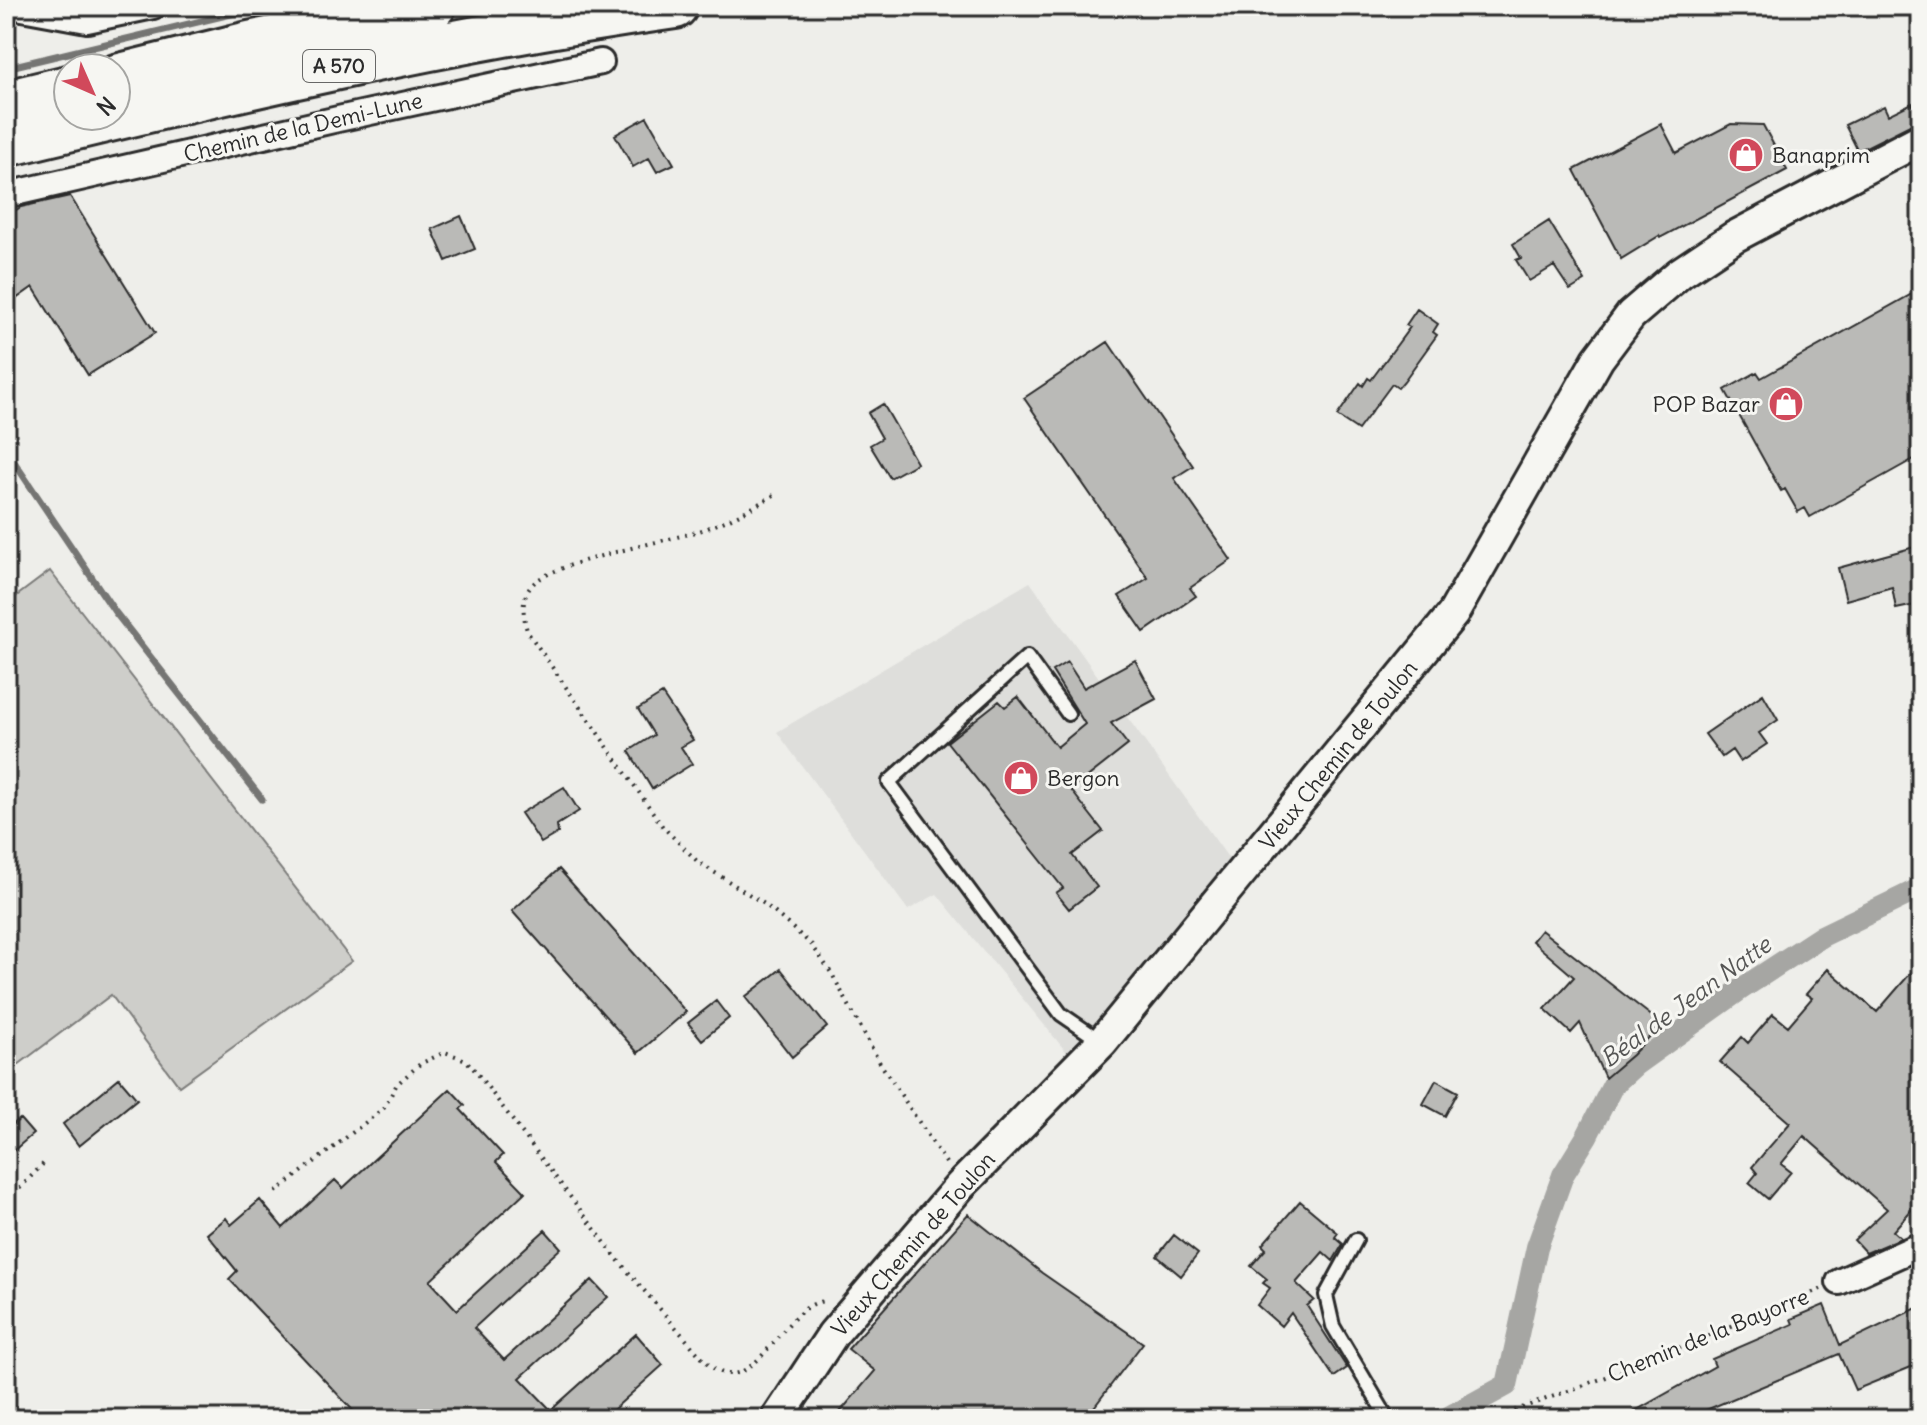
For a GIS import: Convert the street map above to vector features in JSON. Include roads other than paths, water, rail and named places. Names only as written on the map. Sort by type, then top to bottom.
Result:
[{"type":"highway","name":"A 570","points":[[132,73],[249,44],[433,6]]},
{"type":"highway","name":"A 570","points":[[6,144],[264,81],[484,36],[675,6]]},
{"type":"highway","points":[[6,103],[52,92]]},
{"type":"street","points":[[11,6],[87,20],[153,6]]},
{"type":"street","name":"Chemin de la Demi-Lune","points":[[6,195],[601,62]]},
{"type":"street","name":"Vieux Chemin de Toulon","points":[[777,1419],[847,1316],[960,1186],[1102,1042],[1453,614],[1598,359],[1631,315],[1680,273],[1734,237],[1921,139]]},
{"type":"street","points":[[1839,1282],[1921,1245]]},
{"type":"lane","points":[[1068,714],[1027,657],[889,782],[1061,1014],[1102,1042]]},
{"type":"lane","points":[[1356,1240],[1326,1295],[1333,1326],[1388,1419]]},
{"type":"waterway","points":[[6,68],[264,6]]},
{"type":"waterway","points":[[6,450],[115,612],[262,799]]},
{"type":"waterway","name":"Béal de Jean Natte","points":[[1445,1419],[1507,1385],[1537,1247],[1563,1175],[1613,1085],[1635,1065],[1741,989],[1822,936],[1921,888]]},
{"type":"place","name":"Banaprim","points":[[1746,155]]},
{"type":"place","name":"POP Bazar","points":[[1786,404]]},
{"type":"place","name":"Bergon","points":[[1021,778]]}]
